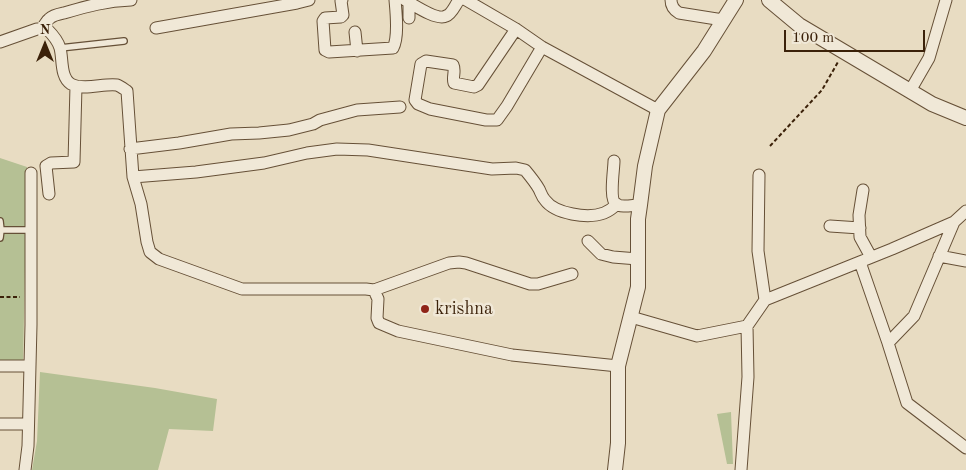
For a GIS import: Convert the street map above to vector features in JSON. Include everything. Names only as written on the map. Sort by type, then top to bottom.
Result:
[{"type":"street","points":[[0,42],[42,28],[48,19],[54,15],[110,1],[131,0]]},
{"type":"street","points":[[156,28],[309,0]]},
{"type":"street","points":[[342,0],[343,15],[341,17],[325,18],[323,21],[325,50],[329,52],[393,48],[395,45],[396,26],[394,0]]},
{"type":"street","points":[[407,1],[433,15],[444,17],[448,16],[458,0]]},
{"type":"street","points":[[466,0],[516,29],[542,47],[658,110]]},
{"type":"street","points":[[671,0],[671,5],[679,13],[724,20]]},
{"type":"street","points":[[615,470],[618,443],[618,366],[638,287],[640,205],[658,110],[704,51],[736,0]]},
{"type":"street","points":[[769,0],[798,25],[932,104],[966,118]]},
{"type":"street","points":[[910,91],[929,58],[946,0]]},
{"type":"street","points":[[407,1],[409,18]]},
{"type":"street","points":[[42,28],[47,29],[51,33],[60,48],[64,76],[72,85],[118,85],[127,91],[133,176],[141,204],[150,252],[159,260],[242,289],[374,290],[449,263],[466,263],[530,284],[538,284],[572,274]]},
{"type":"street","points":[[516,29],[478,85],[474,87],[454,83],[454,69],[452,65],[426,61],[422,64],[415,100],[418,104],[430,109],[486,120],[497,120],[508,106],[542,47]]},
{"type":"street","points":[[355,32],[357,51]]},
{"type":"street","points":[[49,194],[46,166],[51,163],[74,162],[76,86]]},
{"type":"street","points":[[130,149],[231,134],[289,130],[357,110],[400,107]]},
{"type":"street","points":[[133,176],[196,172],[264,163],[307,153],[337,149],[368,150],[492,169],[516,168],[526,170],[545,200],[552,207],[573,215],[603,214],[617,204]]},
{"type":"street","points":[[614,161],[613,201],[619,205],[640,205]]},
{"type":"street","points":[[25,470],[28,446],[30,366],[31,173]]},
{"type":"street","points":[[758,175],[758,251],[765,300]]},
{"type":"street","points":[[863,190],[859,214],[860,237],[872,257]]},
{"type":"street","points":[[741,470],[748,377],[747,326],[765,300],[954,222],[966,211]]},
{"type":"street","points":[[888,343],[914,316],[954,222]]},
{"type":"street","points":[[830,226],[860,228]]},
{"type":"street","points":[[588,240],[601,254],[638,260]]},
{"type":"street","points":[[939,256],[965,264]]},
{"type":"street","points":[[860,262],[907,403],[966,448]]},
{"type":"street","points":[[374,290],[378,299],[377,318],[379,323],[398,331],[512,355],[618,366]]},
{"type":"street","points":[[631,317],[697,336],[747,326]]},
{"type":"street","points":[[0,366],[30,366]]},
{"type":"street","points":[[0,424],[28,427]]},
{"type":"street","points":[[0,429],[28,427]]},
{"type":"lane","points":[[60,48],[124,41]]},
{"type":"lane","points":[[0,221],[0,238]]},
{"type":"lane","points":[[1,230],[31,230]]},
{"type":"path","points":[[770,146],[822,90],[844,51]]},
{"type":"path","points":[[0,297],[24,298]]},
{"type":"green space","points":[[0,158],[27,167],[23,365],[0,363]]},
{"type":"green space","points":[[40,372],[155,388],[217,399],[213,431],[169,429],[158,470],[32,470],[37,441]]},
{"type":"green space","points":[[731,412],[733,464],[727,464],[717,414]]},
{"type":"place","name":"krishna","points":[[425,309]]}]
